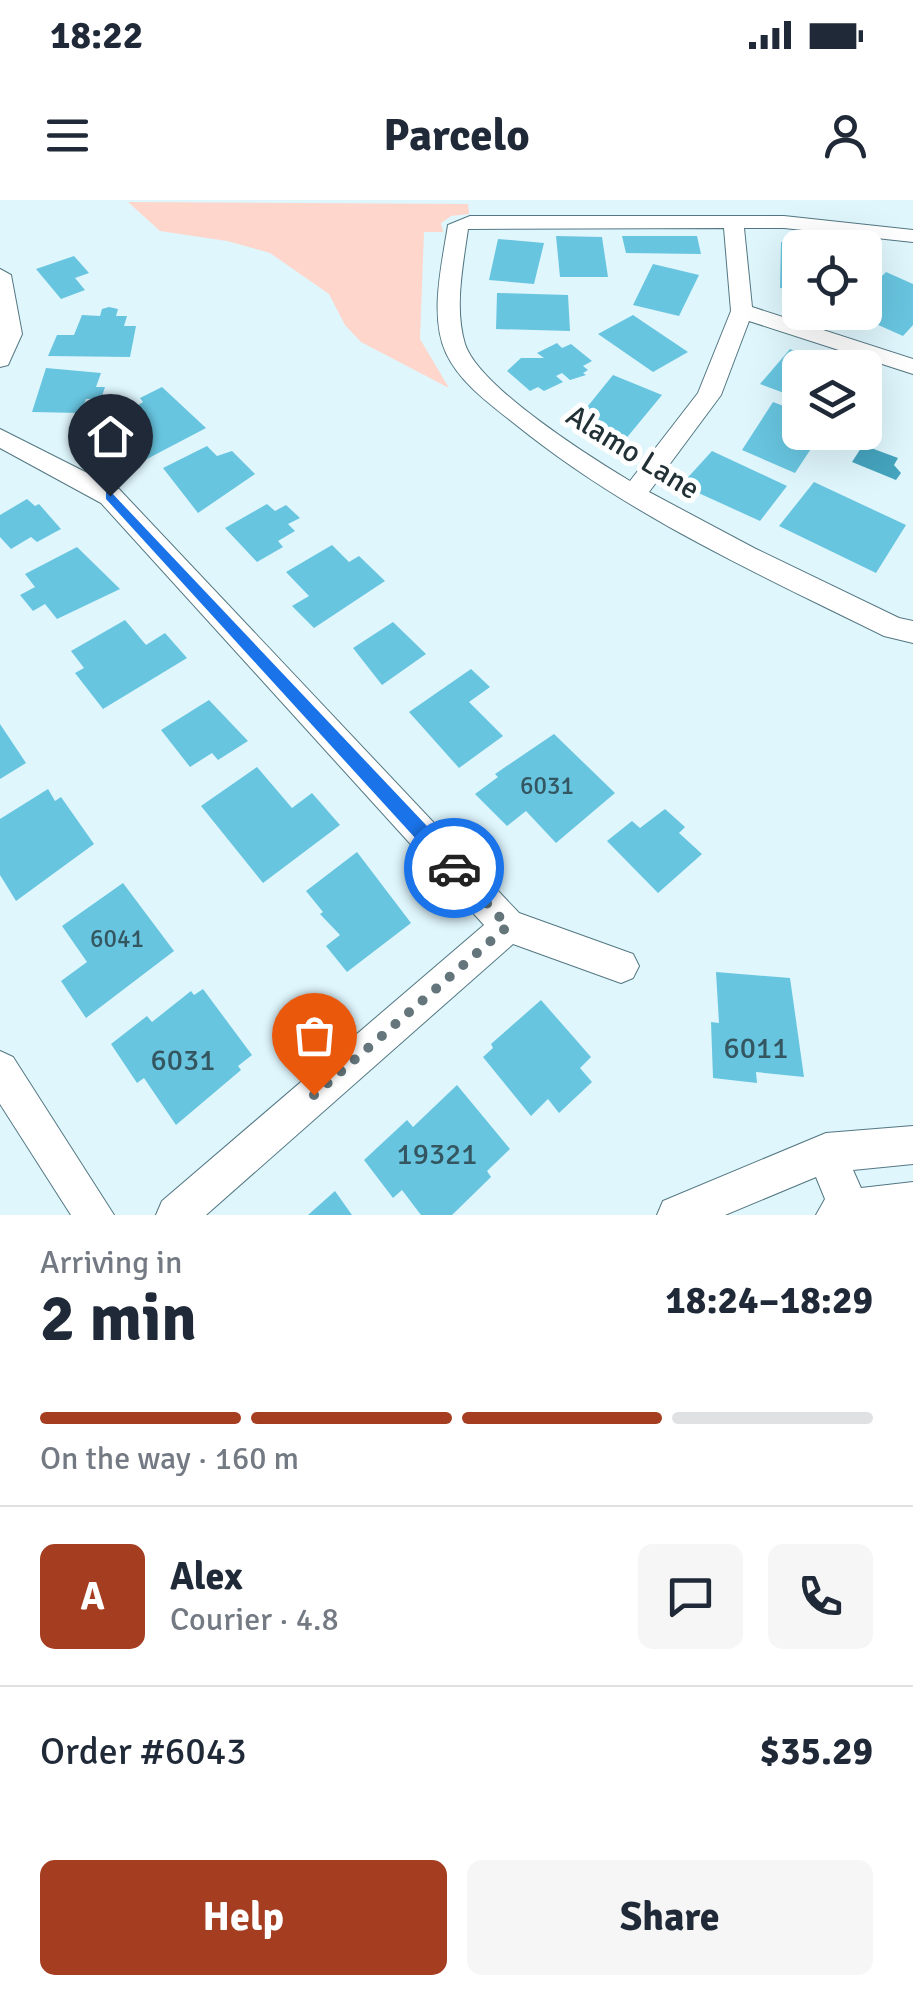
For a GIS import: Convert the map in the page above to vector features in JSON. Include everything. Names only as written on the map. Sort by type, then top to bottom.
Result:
[{"type":"street","name":"Alamo Lane","points":[[732,222],[521,220],[458,226],[450,330],[456,352],[476,378],[530,425],[633,495],[740,553],[894,628],[913,632]]},
{"type":"street","points":[[633,495],[710,395],[742,311],[732,222],[784,222],[913,236]]},
{"type":"street","points":[[0,276],[11,334],[0,360]]},
{"type":"street","points":[[742,311],[868,349],[913,367]]},
{"type":"street","points":[[0,437],[110,496],[508,926],[621,966]]},
{"type":"street","points":[[176,1215],[508,926]]},
{"type":"street","points":[[0,1070],[94,1215]]},
{"type":"street","points":[[678,1215],[826,1153],[913,1145]]},
{"type":"street","points":[[826,1153],[846,1213],[913,1202]]},
{"type":"shaded area","points":[[128,202],[468,204],[469,214],[451,216],[441,223],[443,232],[424,232],[420,339],[449,388],[361,342],[345,325],[329,294],[270,253],[227,241],[160,231]]},
{"type":"water","points":[[860,450],[876,450],[898,458],[894,465],[901,473],[896,480],[852,462]]},
{"type":"building","points":[[556,236],[602,237],[608,277],[560,277]]},
{"type":"building","points":[[622,236],[697,236],[701,254],[626,253]]},
{"type":"building","points":[[498,239],[544,243],[534,284],[489,280]]},
{"type":"building","points":[[781,242],[782,288],[780,288]]},
{"type":"building","points":[[74,256],[89,273],[75,278],[85,290],[61,299],[36,269]]},
{"type":"building","points":[[653,264],[699,275],[679,316],[633,305]]},
{"type":"building","points":[[886,272],[913,284],[913,325],[903,336],[882,327],[882,276]]},
{"type":"building","points":[[497,293],[568,295],[570,331],[496,329]]},
{"type":"building","points":[[102,309],[118,309],[116,316],[127,316],[124,326],[136,326],[130,357],[48,356],[57,335],[74,335],[82,315],[100,316]]},
{"type":"building","points":[[633,315],[688,352],[653,372],[598,334]]},
{"type":"building","points":[[557,343],[562,348],[571,344],[592,361],[583,366],[588,370],[583,373],[586,375],[570,380],[562,373],[556,376],[563,382],[544,391],[538,387],[530,391],[507,371],[521,358],[544,358],[537,353]]},
{"type":"building","points":[[782,358],[782,392],[760,384]]},
{"type":"building","points":[[46,368],[101,373],[96,387],[105,387],[101,399],[86,399],[81,413],[32,412]]},
{"type":"building","points":[[613,375],[662,395],[624,441],[575,422]]},
{"type":"building","points":[[162,387],[206,428],[145,460],[123,437],[132,432],[118,418],[143,402],[140,398]]},
{"type":"building","points":[[773,402],[782,405],[782,450],[810,450],[795,473],[742,450]]},
{"type":"building","points":[[207,446],[217,456],[232,451],[255,474],[198,513],[163,468]]},
{"type":"building","points":[[712,451],[787,486],[760,521],[681,485]]},
{"type":"building","points":[[814,482],[906,525],[876,573],[779,526]]},
{"type":"building","points":[[27,499],[35,506],[39,504],[61,529],[37,542],[31,537],[11,549],[0,537],[0,515]]},
{"type":"building","points":[[267,504],[275,511],[286,505],[300,518],[288,524],[295,531],[278,541],[283,547],[257,562],[225,528]]},
{"type":"building","points":[[332,545],[349,562],[359,556],[385,581],[314,628],[292,606],[309,596],[286,572]]},
{"type":"building","points":[[77,547],[120,589],[57,619],[45,604],[33,611],[20,595],[35,587],[25,574]]},
{"type":"building","points":[[125,620],[146,645],[165,633],[187,658],[103,709],[75,673],[84,668],[71,651]]},
{"type":"building","points":[[393,622],[426,654],[382,685],[353,648]]},
{"type":"building","points":[[471,669],[490,687],[469,702],[503,736],[459,768],[409,712]]},
{"type":"building","points":[[209,700],[248,741],[218,760],[212,753],[190,767],[161,730]]},
{"type":"building","points":[[0,724],[26,763],[0,779]]},
{"type":"building","points":[[554,734],[615,793],[556,843],[526,811],[507,826],[475,794],[498,777],[495,774]]},
{"type":"building","points":[[257,767],[292,808],[312,793],[340,825],[263,883],[201,806]]},
{"type":"building","points":[[48,789],[55,801],[61,797],[94,844],[16,901],[0,875],[0,819]]},
{"type":"building","points":[[665,809],[685,827],[679,833],[702,854],[658,893],[607,841],[632,821],[640,828]]},
{"type":"building","points":[[357,852],[411,923],[347,972],[326,946],[340,935],[306,891]]},
{"type":"building","points":[[123,883],[174,951],[86,1018],[61,981],[87,962],[62,926]]},
{"type":"building","points":[[716,972],[790,978],[804,1077],[756,1072],[757,1083],[713,1078],[711,1022],[719,1023]]},
{"type":"building","points":[[203,989],[252,1055],[238,1066],[241,1070],[176,1125],[144,1078],[137,1083],[111,1044],[147,1016],[152,1022],[191,991],[194,995]]},
{"type":"building","points":[[541,1000],[591,1057],[580,1068],[592,1082],[559,1113],[548,1099],[531,1116],[483,1057],[493,1048],[491,1044]]},
{"type":"building","points":[[457,1085],[510,1149],[487,1171],[491,1177],[452,1215],[421,1215],[402,1190],[393,1198],[364,1160],[407,1120],[413,1127]]},
{"type":"building","points":[[335,1191],[352,1215],[308,1215]]},
{"type":"way so far","points":[[314,1095],[508,926],[454,868]]},
{"type":"route","points":[[110,496],[454,868]]}]
